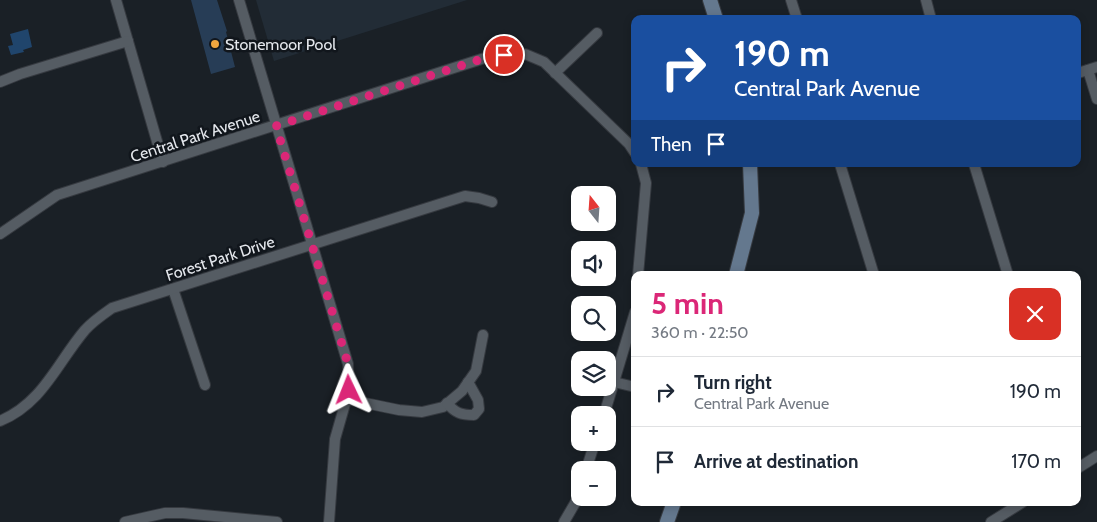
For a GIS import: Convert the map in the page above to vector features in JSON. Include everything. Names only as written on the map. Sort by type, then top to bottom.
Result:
[{"type":"main road","points":[[710,0],[715,15]]},
{"type":"main road","points":[[737,271],[752,213],[750,167]]},
{"type":"main road","points":[[668,522],[673,506]]},
{"type":"street","points":[[116,0],[163,162]]},
{"type":"street","points":[[239,0],[348,364],[349,390],[335,439],[330,522]]},
{"type":"street","points":[[791,0],[796,15]]},
{"type":"street","points":[[926,0],[930,15]]},
{"type":"street","points":[[555,73],[597,33]]},
{"type":"street","points":[[0,82],[20,74],[128,41]]},
{"type":"street","name":"Central Park Avenue","points":[[0,234],[57,195],[491,56],[525,54],[544,62],[631,147]]},
{"type":"street","points":[[1092,68],[1097,99]]},
{"type":"street","points":[[638,271],[646,183],[643,167]]},
{"type":"street","points":[[841,167],[873,271]]},
{"type":"street","points":[[975,167],[1007,271]]},
{"type":"street","name":"Forest Park Drive","points":[[0,421],[15,414],[29,404],[40,392],[85,329],[112,308],[465,196],[492,202]]},
{"type":"street","points":[[173,289],[205,385]]},
{"type":"street","points":[[616,375],[631,325]]},
{"type":"street","points":[[346,399],[399,410],[422,412],[443,407],[462,391],[476,371],[483,335]]},
{"type":"street","points":[[447,404],[454,412],[474,415],[478,409],[478,400],[468,382]]},
{"type":"street","points":[[616,383],[631,387]]},
{"type":"street","points":[[1081,466],[1097,456]]},
{"type":"street","points":[[565,522],[572,506]]},
{"type":"street","points":[[992,522],[1017,506]]},
{"type":"street","points":[[125,522],[165,513],[277,522]]},
{"type":"shaded area","name":"Stonemoor Pool","points":[[191,0],[217,0],[227,31],[235,67],[211,74]]},
{"type":"shaded area","points":[[256,0],[467,0],[274,61]]},
{"type":"building","points":[[28,29],[32,47],[23,50],[24,52],[11,55],[8,46],[13,45],[10,34]]},
{"type":"place","name":"Stonemoor Pool","points":[[215,44]]},
{"type":"route","points":[[349,390],[348,364],[276,126],[491,56],[504,55]]}]
